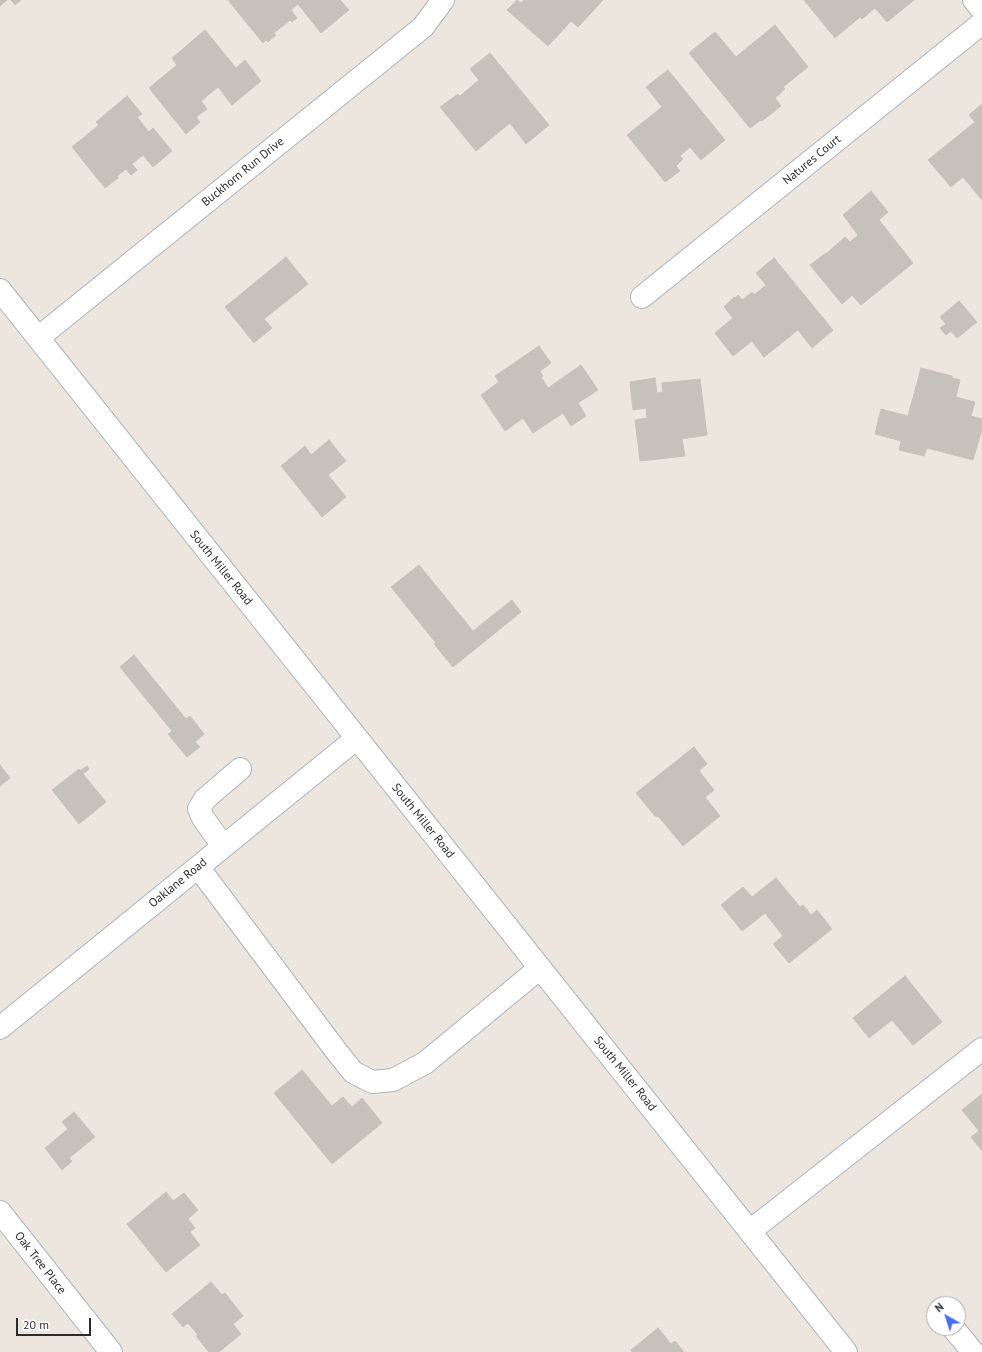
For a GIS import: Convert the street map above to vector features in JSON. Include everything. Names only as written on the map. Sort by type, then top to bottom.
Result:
[{"type":"street","name":"Buckhorn Run Drive","points":[[38,338],[423,27],[443,0]]},
{"type":"street","points":[[974,0],[982,10]]},
{"type":"street","name":"Natures Court","points":[[642,297],[982,23]]},
{"type":"street","name":"South Miller Road","points":[[0,290],[846,1352]]},
{"type":"street","name":"Oaklane Road","points":[[0,1028],[356,738]]},
{"type":"street","points":[[223,846],[203,818],[199,809],[205,799],[240,769]]},
{"type":"street","points":[[198,867],[353,1072],[372,1082],[393,1080],[425,1063],[540,968]]},
{"type":"street","points":[[750,1231],[982,1049]]},
{"type":"street","name":"Oak Tree Place","points":[[0,1212],[111,1352]]},
{"type":"street","points":[[960,1336],[973,1352]]},
{"type":"building","points":[[0,0],[7,0],[0,6]]},
{"type":"building","points":[[11,0],[21,0],[15,5]]},
{"type":"building","points":[[228,0],[340,0],[349,10],[321,33],[298,4],[291,10],[297,18],[292,22],[290,20],[274,33],[276,35],[268,42],[266,40],[263,43]]},
{"type":"building","points":[[517,0],[521,3],[524,0],[603,0],[578,27],[571,21],[548,46],[507,10]]},
{"type":"building","points":[[804,0],[914,0],[887,22],[875,8],[862,19],[860,17],[835,38]]},
{"type":"building","points":[[775,25],[808,67],[783,87],[785,89],[775,98],[781,106],[762,121],[761,120],[750,128],[689,53],[715,32],[736,57]]},
{"type":"building","points":[[205,30],[236,68],[245,60],[261,81],[232,105],[218,87],[201,101],[207,109],[196,117],[200,122],[186,134],[149,88],[177,65],[172,58]]},
{"type":"building","points":[[490,53],[549,125],[526,144],[510,123],[476,151],[440,107],[458,94],[460,96],[479,80],[470,69]]},
{"type":"building","points":[[668,70],[725,140],[701,160],[690,147],[680,156],[683,159],[676,166],[680,171],[665,182],[627,135],[662,107],[646,87]]},
{"type":"building","points":[[127,96],[142,114],[137,117],[149,132],[153,128],[172,151],[153,167],[143,155],[132,164],[137,170],[131,175],[126,169],[117,176],[118,178],[105,188],[72,147],[99,125],[96,122]]},
{"type":"building","points":[[982,104],[982,200],[963,177],[951,187],[928,160],[975,122],[969,115]]},
{"type":"building","points":[[871,191],[888,212],[879,220],[913,263],[861,305],[852,295],[842,304],[810,265],[826,254],[845,237],[850,242],[858,235],[843,215]]},
{"type":"building","points":[[286,257],[308,284],[264,319],[272,328],[254,343],[225,307]]},
{"type":"building","points":[[774,258],[833,330],[812,348],[798,330],[764,357],[752,341],[733,356],[715,333],[733,318],[724,307],[734,297],[735,298],[738,295],[742,300],[752,292],[754,295],[766,285],[756,273]]},
{"type":"building","points":[[959,301],[977,322],[957,338],[951,331],[946,335],[940,328],[946,324],[940,317]]},
{"type":"building","points":[[539,346],[551,363],[540,371],[543,376],[541,377],[548,388],[581,365],[598,390],[578,403],[586,416],[571,426],[563,413],[533,433],[523,418],[505,431],[481,395],[499,382],[495,376]]},
{"type":"building","points":[[921,368],[952,376],[952,378],[960,380],[956,397],[975,402],[971,416],[982,419],[982,429],[973,460],[927,448],[924,456],[899,450],[901,441],[875,434],[881,409],[908,416]]},
{"type":"building","points":[[655,378],[657,393],[663,392],[662,383],[700,379],[707,435],[682,439],[685,456],[640,461],[635,420],[647,418],[646,408],[633,410],[630,382]]},
{"type":"building","points":[[329,440],[346,461],[328,475],[346,497],[322,517],[281,466],[305,446],[311,455]]},
{"type":"building","points":[[419,565],[473,631],[512,600],[521,612],[453,667],[434,644],[436,643],[391,587]]},
{"type":"building","points":[[134,655],[186,719],[190,716],[204,734],[195,742],[200,747],[187,757],[168,734],[172,731],[120,667]]},
{"type":"building","points":[[694,747],[707,764],[699,771],[714,790],[705,797],[720,816],[683,846],[659,817],[655,816],[636,793]]},
{"type":"building","points":[[0,765],[10,778],[0,786]]},
{"type":"building","points":[[87,766],[89,769],[83,774],[106,802],[79,824],[52,790],[79,769],[80,771]]},
{"type":"building","points":[[776,878],[800,907],[803,905],[811,915],[817,910],[832,929],[789,963],[773,944],[783,936],[765,913],[742,931],[721,905],[743,887],[752,897]]},
{"type":"building","points":[[905,976],[942,1022],[913,1045],[892,1020],[869,1038],[853,1018]]},
{"type":"building","points":[[302,1070],[332,1106],[343,1097],[352,1107],[362,1098],[382,1123],[332,1164],[274,1093]]},
{"type":"building","points":[[982,1094],[982,1151],[971,1137],[979,1131],[962,1110]]},
{"type":"building","points":[[74,1112],[95,1137],[69,1158],[72,1161],[62,1170],[45,1148],[68,1129],[62,1122]]},
{"type":"building","points":[[166,1192],[173,1201],[184,1193],[198,1210],[188,1219],[195,1228],[190,1232],[200,1245],[166,1272],[127,1224]]},
{"type":"building","points":[[211,1282],[222,1295],[225,1293],[243,1316],[233,1324],[241,1334],[219,1352],[209,1352],[188,1323],[183,1327],[172,1314]]},
{"type":"building","points":[[658,1328],[671,1344],[675,1341],[684,1352],[632,1352],[631,1350]]}]
